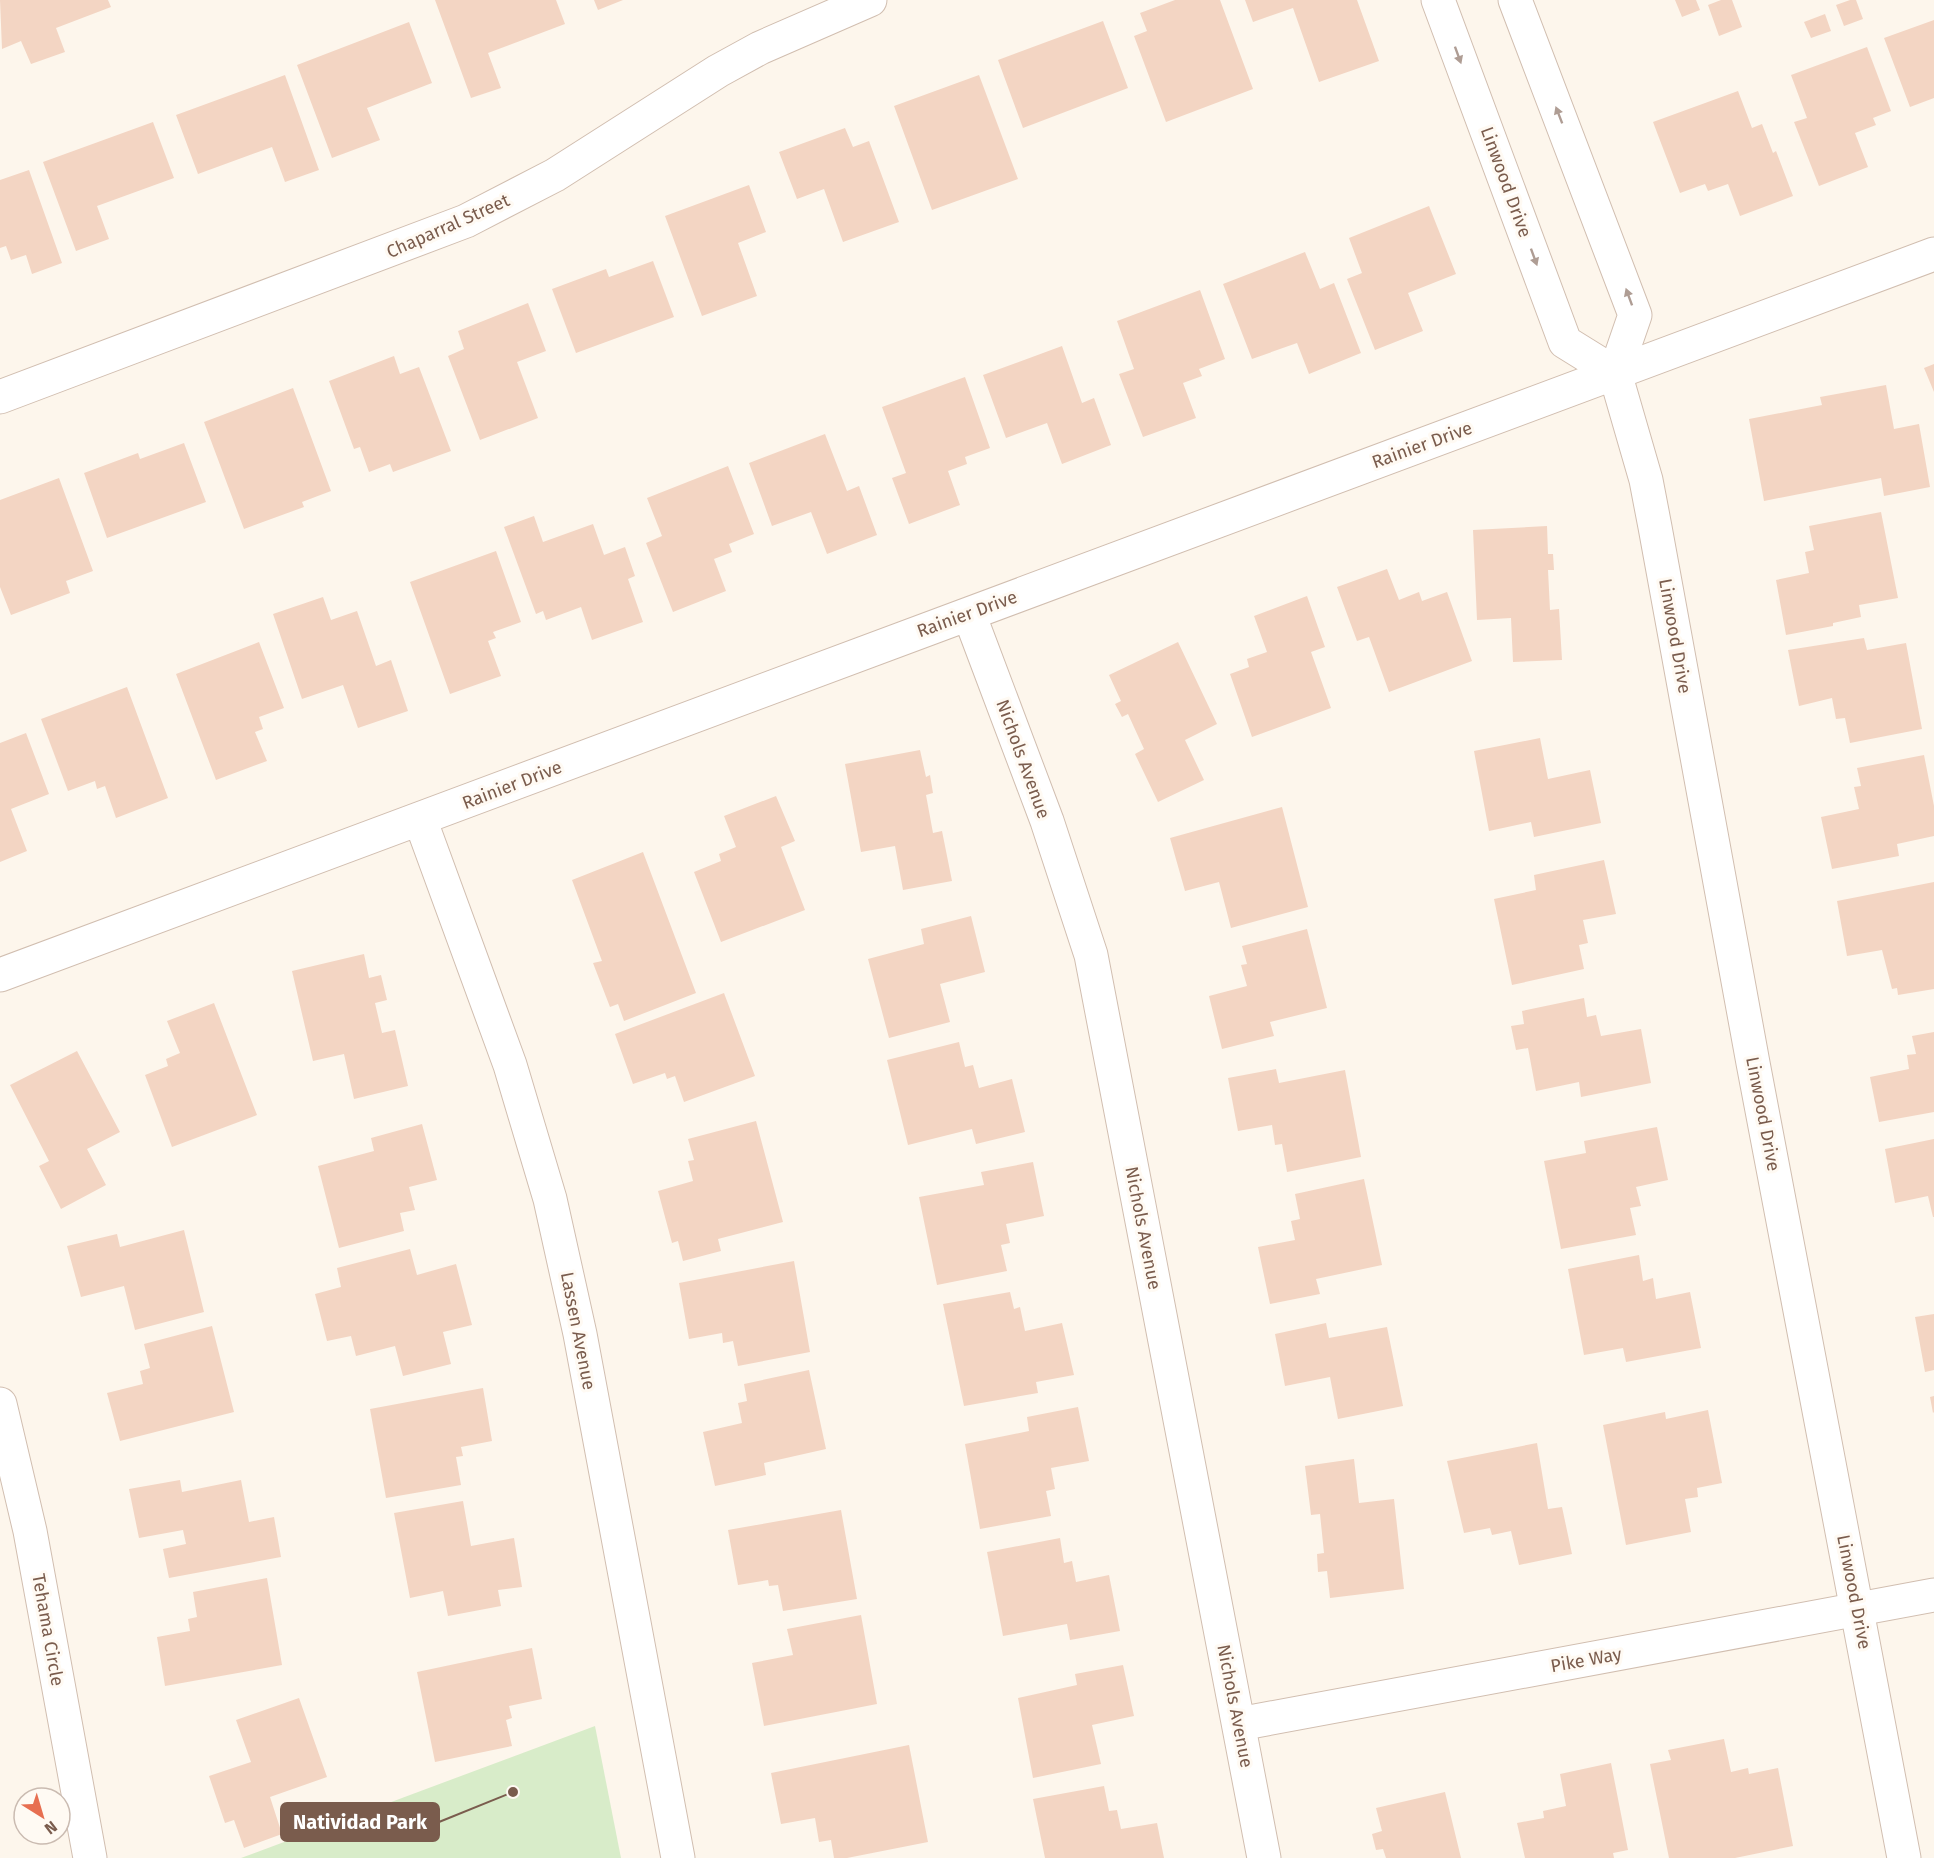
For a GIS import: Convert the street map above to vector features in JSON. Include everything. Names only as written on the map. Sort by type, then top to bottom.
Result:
[{"type":"street","name":"Chaparral Street","points":[[0,397],[366,261],[466,221],[555,175],[726,66],[810,24],[867,0]]},
{"type":"street","name":"Linwood Drive","points":[[1438,0],[1565,342],[1615,373],[1643,472],[1904,1858]]},
{"type":"street","points":[[1515,0],[1635,315],[1615,373]]},
{"type":"street","name":"Rainier Drive","points":[[0,975],[1934,254]]},
{"type":"street","name":"Nichols Avenue","points":[[969,614],[1047,821],[1091,955],[1264,1858]]},
{"type":"street","name":"Lassen Avenue","points":[[420,819],[496,1023],[550,1199],[580,1334],[678,1858]]},
{"type":"street","name":"Tehama Circle","points":[[0,1404],[30,1531],[90,1858]]},
{"type":"street","name":"Pike Way","points":[[1239,1724],[1934,1595]]},
{"type":"green space","points":[[595,1726],[621,1858],[241,1858]]},
{"type":"building","points":[[0,0],[108,0],[111,7],[56,28],[65,52],[31,64],[21,41],[2,49]]},
{"type":"building","points":[[435,0],[556,0],[565,24],[488,53],[501,88],[471,98]]},
{"type":"building","points":[[594,0],[623,0],[598,10]]},
{"type":"building","points":[[1175,0],[1220,0],[1253,89],[1166,122],[1134,36],[1147,31],[1140,13]]},
{"type":"building","points":[[1245,0],[1357,0],[1379,61],[1319,82],[1293,8],[1253,22]]},
{"type":"building","points":[[1675,0],[1696,0],[1700,10],[1682,17]]},
{"type":"building","points":[[1721,0],[1732,0],[1742,27],[1719,36],[1708,5]]},
{"type":"building","points":[[1856,0],[1863,19],[1844,26],[1836,5]]},
{"type":"building","points":[[1825,14],[1831,31],[1811,38],[1804,22]]},
{"type":"building","points":[[1934,20],[1934,98],[1910,107],[1884,38]]},
{"type":"building","points":[[1103,21],[1128,88],[1023,128],[998,60]]},
{"type":"building","points":[[409,22],[432,83],[367,108],[380,140],[332,158],[297,65]]},
{"type":"building","points":[[1867,47],[1891,111],[1873,118],[1876,125],[1855,133],[1868,167],[1819,186],[1794,122],[1807,118],[1791,75]]},
{"type":"building","points":[[285,75],[319,170],[285,182],[272,147],[198,174],[176,115]]},
{"type":"building","points":[[979,75],[1018,179],[932,210],[894,106]]},
{"type":"building","points":[[1738,91],[1752,128],[1762,124],[1773,153],[1776,151],[1793,196],[1740,216],[1728,184],[1708,191],[1705,184],[1680,193],[1653,122]]},
{"type":"building","points":[[153,122],[174,178],[97,206],[109,239],[76,251],[43,162]]},
{"type":"building","points":[[845,128],[853,147],[869,141],[899,222],[843,242],[824,189],[797,199],[779,152]]},
{"type":"building","points":[[29,170],[62,263],[32,274],[26,255],[11,260],[6,246],[0,248],[0,180]]},
{"type":"building","points":[[749,185],[766,232],[738,243],[757,296],[702,316],[665,216]]},
{"type":"building","points":[[1429,206],[1456,274],[1408,293],[1423,331],[1375,350],[1347,279],[1362,273],[1349,238]]},
{"type":"building","points":[[1305,252],[1320,289],[1334,283],[1361,353],[1309,374],[1297,343],[1252,359],[1223,284]]},
{"type":"building","points":[[653,261],[674,317],[576,353],[552,289],[606,269],[609,277]]},
{"type":"building","points":[[1200,290],[1225,359],[1199,369],[1202,376],[1183,383],[1196,418],[1143,437],[1119,374],[1134,369],[1117,321]]},
{"type":"building","points":[[528,303],[546,351],[517,362],[538,418],[480,440],[448,356],[464,349],[458,331]]},
{"type":"building","points":[[1062,346],[1082,403],[1094,398],[1111,445],[1062,464],[1047,423],[1006,438],[983,375]]},
{"type":"building","points":[[394,356],[400,374],[419,367],[451,451],[393,472],[390,464],[369,472],[360,447],[354,449],[329,381]]},
{"type":"building","points":[[1934,364],[1934,392],[1924,368]]},
{"type":"building","points":[[965,377],[990,448],[965,457],[967,464],[948,471],[960,505],[909,524],[892,478],[906,473],[882,407]]},
{"type":"building","points":[[1886,385],[1894,429],[1919,424],[1930,487],[1884,496],[1881,478],[1764,501],[1749,419],[1822,405],[1820,397]]},
{"type":"building","points":[[293,388],[331,491],[302,502],[304,507],[244,529],[204,422]]},
{"type":"building","points":[[825,434],[847,491],[859,486],[877,535],[827,554],[811,512],[772,526],[749,463]]},
{"type":"building","points":[[184,443],[206,502],[107,538],[84,473],[138,453],[140,459]]},
{"type":"building","points":[[728,466],[754,534],[729,544],[732,552],[714,559],[726,591],[673,612],[646,543],[662,536],[647,498]]},
{"type":"building","points":[[59,478],[93,571],[66,581],[70,593],[11,615],[0,587],[0,500]]},
{"type":"building","points":[[1881,512],[1898,598],[1859,605],[1861,617],[1833,623],[1833,626],[1786,635],[1776,580],[1809,573],[1805,552],[1814,550],[1809,526]]},
{"type":"building","points":[[534,516],[543,542],[593,524],[604,555],[625,547],[635,576],[628,579],[643,622],[592,640],[581,607],[546,620],[543,611],[536,614],[504,527]]},
{"type":"building","points":[[1547,526],[1548,554],[1553,554],[1554,570],[1548,570],[1550,610],[1559,609],[1562,660],[1513,662],[1511,618],[1477,620],[1473,530]]},
{"type":"building","points":[[496,551],[521,622],[493,632],[496,638],[488,641],[501,676],[450,694],[410,582]]},
{"type":"building","points":[[1387,569],[1399,600],[1419,592],[1422,601],[1447,592],[1472,661],[1389,692],[1369,637],[1357,641],[1337,587]]},
{"type":"building","points":[[1307,596],[1325,647],[1311,652],[1331,708],[1252,737],[1230,674],[1249,667],[1247,659],[1267,652],[1254,616]]},
{"type":"building","points":[[323,597],[331,620],[357,611],[376,666],[391,660],[408,711],[358,728],[343,685],[302,699],[273,614]]},
{"type":"building","points":[[1864,638],[1867,650],[1906,643],[1922,729],[1850,743],[1845,718],[1836,719],[1832,698],[1799,706],[1788,650]]},
{"type":"building","points":[[259,642],[284,708],[259,717],[263,729],[255,732],[267,761],[216,780],[176,674]]},
{"type":"building","points":[[1178,642],[1217,724],[1185,740],[1204,780],[1158,802],[1135,754],[1144,749],[1128,714],[1122,717],[1115,704],[1121,701],[1109,675]]},
{"type":"building","points":[[127,687],[168,798],[116,818],[105,786],[97,789],[95,781],[68,791],[41,719]]},
{"type":"building","points":[[26,733],[49,794],[11,809],[27,851],[0,862],[0,743]]},
{"type":"building","points":[[1540,738],[1548,779],[1590,770],[1601,823],[1534,837],[1531,822],[1489,831],[1474,751]]},
{"type":"building","points":[[920,750],[926,777],[930,775],[933,793],[926,795],[933,833],[942,831],[952,881],[903,890],[895,846],[861,852],[845,764]]},
{"type":"building","points":[[1924,755],[1934,806],[1934,836],[1897,844],[1899,856],[1832,869],[1821,817],[1859,809],[1854,787],[1861,786],[1857,768]]},
{"type":"building","points":[[776,796],[795,841],[781,847],[805,910],[721,942],[694,872],[721,861],[719,854],[736,847],[724,816]]},
{"type":"building","points":[[1282,807],[1308,907],[1231,928],[1219,882],[1185,891],[1170,838]]},
{"type":"building","points":[[643,852],[696,993],[624,1021],[618,1004],[610,1007],[593,963],[602,961],[572,880]]},
{"type":"building","points":[[1604,860],[1616,914],[1583,920],[1588,943],[1579,945],[1584,969],[1512,985],[1494,899],[1536,890],[1534,875]]},
{"type":"building","points":[[1934,882],[1934,989],[1898,995],[1897,988],[1892,989],[1882,950],[1847,956],[1837,901]]},
{"type":"building","points":[[971,916],[985,972],[940,984],[950,1022],[889,1038],[868,959],[924,944],[921,929]]},
{"type":"building","points":[[1307,929],[1327,1008],[1270,1022],[1274,1036],[1222,1049],[1209,996],[1247,986],[1241,965],[1247,964],[1242,946]]},
{"type":"building","points":[[364,954],[369,978],[381,975],[387,1000],[375,1003],[382,1033],[395,1030],[408,1086],[354,1099],[344,1054],[313,1061],[292,971]]},
{"type":"building","points":[[724,993],[755,1076],[684,1102],[675,1076],[667,1079],[665,1073],[633,1084],[615,1034]]},
{"type":"building","points":[[1584,998],[1587,1017],[1596,1015],[1601,1036],[1641,1029],[1651,1083],[1581,1097],[1579,1082],[1536,1091],[1528,1048],[1516,1050],[1511,1026],[1524,1024],[1522,1011]]},
{"type":"building","points":[[214,1003],[257,1115],[172,1147],[145,1075],[168,1066],[166,1059],[180,1053],[167,1021]]},
{"type":"building","points":[[1934,1032],[1934,1112],[1879,1122],[1870,1077],[1909,1069],[1907,1055],[1916,1054],[1912,1036]]},
{"type":"building","points":[[959,1042],[965,1067],[973,1065],[979,1088],[1012,1079],[1025,1132],[976,1144],[972,1129],[908,1145],[887,1060]]},
{"type":"building","points":[[77,1051],[120,1132],[87,1149],[106,1185],[61,1209],[39,1166],[49,1161],[10,1085]]},
{"type":"building","points":[[1276,1069],[1279,1083],[1345,1070],[1361,1157],[1287,1172],[1282,1144],[1275,1145],[1272,1125],[1238,1131],[1228,1078]]},
{"type":"building","points":[[756,1121],[783,1222],[718,1239],[721,1251],[683,1261],[678,1241],[672,1243],[658,1191],[693,1181],[688,1161],[694,1160],[688,1139]]},
{"type":"building","points":[[422,1124],[437,1180],[409,1187],[415,1210],[400,1213],[404,1231],[339,1248],[318,1166],[374,1151],[371,1138]]},
{"type":"building","points":[[1657,1127],[1668,1180],[1636,1187],[1641,1206],[1630,1208],[1636,1235],[1561,1249],[1544,1161],[1586,1153],[1584,1141]]},
{"type":"building","points":[[1934,1139],[1933,1217],[1928,1196],[1895,1203],[1885,1149]]},
{"type":"building","points":[[1033,1162],[1044,1216],[1006,1224],[1010,1243],[1001,1245],[1007,1271],[937,1285],[919,1197],[984,1185],[981,1172]]},
{"type":"building","points":[[1364,1179],[1382,1265],[1316,1279],[1320,1294],[1270,1304],[1258,1247],[1295,1240],[1291,1221],[1300,1219],[1295,1194]]},
{"type":"building","points":[[184,1230],[204,1312],[135,1330],[124,1286],[81,1297],[67,1246],[117,1234],[120,1247]]},
{"type":"building","points":[[410,1249],[417,1275],[456,1264],[472,1325],[443,1332],[451,1364],[403,1376],[395,1346],[356,1356],[351,1336],[327,1341],[315,1294],[341,1287],[337,1268]]},
{"type":"building","points":[[1639,1255],[1643,1281],[1653,1278],[1656,1299],[1690,1292],[1701,1348],[1626,1362],[1623,1348],[1584,1355],[1568,1269]]},
{"type":"building","points":[[794,1261],[810,1352],[738,1366],[733,1341],[723,1343],[722,1333],[689,1339],[679,1283]]},
{"type":"building","points":[[1010,1292],[1014,1309],[1020,1307],[1025,1331],[1062,1323],[1074,1375],[1036,1382],[1038,1393],[964,1406],[943,1304]]},
{"type":"building","points":[[1934,1314],[1934,1370],[1925,1372],[1915,1317]]},
{"type":"building","points":[[1326,1323],[1329,1338],[1387,1327],[1403,1406],[1338,1419],[1330,1377],[1285,1386],[1275,1334]]},
{"type":"building","points":[[212,1326],[234,1412],[120,1441],[107,1393],[143,1384],[140,1371],[150,1368],[144,1344]]},
{"type":"building","points":[[809,1370],[826,1449],[764,1463],[766,1475],[715,1486],[703,1432],[742,1423],[738,1403],[747,1401],[744,1384]]},
{"type":"building","points":[[483,1388],[492,1441],[461,1447],[463,1456],[456,1457],[461,1485],[386,1498],[370,1409]]},
{"type":"building","points":[[1934,1396],[1934,1412],[1933,1413],[1930,1397]]},
{"type":"building","points":[[1078,1407],[1089,1461],[1051,1468],[1055,1489],[1046,1491],[1051,1516],[980,1529],[965,1444],[1029,1431],[1027,1417]]},
{"type":"building","points":[[1708,1410],[1722,1483],[1697,1488],[1698,1497],[1685,1499],[1691,1532],[1626,1545],[1603,1425],[1665,1412],[1666,1419]]},
{"type":"building","points":[[1537,1443],[1548,1509],[1562,1507],[1572,1554],[1519,1565],[1511,1531],[1492,1535],[1490,1528],[1464,1533],[1447,1461]]},
{"type":"building","points":[[1354,1459],[1359,1503],[1394,1499],[1404,1589],[1330,1598],[1327,1571],[1318,1572],[1317,1554],[1324,1553],[1320,1514],[1311,1515],[1305,1466]]},
{"type":"building","points":[[180,1480],[182,1492],[241,1480],[249,1522],[274,1517],[281,1557],[169,1578],[163,1549],[186,1544],[183,1530],[139,1538],[129,1489]]},
{"type":"building","points":[[463,1501],[471,1546],[514,1538],[522,1587],[498,1590],[501,1606],[448,1616],[443,1591],[410,1598],[394,1513]]},
{"type":"building","points":[[841,1510],[857,1599],[783,1611],[778,1585],[769,1586],[768,1580],[738,1585],[728,1530]]},
{"type":"building","points":[[1060,1538],[1064,1563],[1072,1561],[1076,1582],[1109,1575],[1120,1631],[1070,1640],[1067,1624],[1003,1636],[987,1552]]},
{"type":"building","points":[[267,1578],[282,1665],[165,1686],[157,1637],[190,1631],[188,1619],[197,1617],[193,1592]]},
{"type":"building","points":[[861,1615],[877,1704],[764,1726],[752,1663],[793,1655],[787,1629]]},
{"type":"building","points":[[532,1648],[542,1699],[509,1706],[512,1718],[506,1720],[512,1746],[435,1762],[417,1672]]},
{"type":"building","points":[[1123,1665],[1134,1716],[1092,1725],[1101,1764],[1033,1778],[1018,1698],[1077,1685],[1075,1674]]},
{"type":"building","points":[[299,1698],[327,1777],[270,1797],[282,1834],[244,1848],[234,1820],[225,1823],[209,1776],[251,1762],[236,1720]]},
{"type":"building","points":[[1724,1739],[1731,1772],[1748,1768],[1749,1774],[1778,1768],[1793,1846],[1735,1858],[1669,1858],[1650,1764],[1671,1760],[1668,1750]]},
{"type":"building","points":[[909,1745],[928,1842],[847,1858],[834,1858],[831,1840],[819,1842],[815,1818],[781,1824],[771,1773]]},
{"type":"building","points":[[1611,1763],[1628,1850],[1613,1853],[1614,1858],[1525,1858],[1517,1823],[1544,1818],[1543,1811],[1566,1806],[1560,1774]]},
{"type":"building","points":[[1104,1786],[1109,1811],[1117,1810],[1121,1829],[1157,1823],[1164,1858],[1045,1858],[1033,1799]]},
{"type":"building","points":[[1445,1792],[1461,1858],[1386,1858],[1383,1849],[1376,1850],[1372,1834],[1382,1831],[1376,1808]]},
{"type":"place","name":"Natividad Park","points":[[513,1792]]}]
